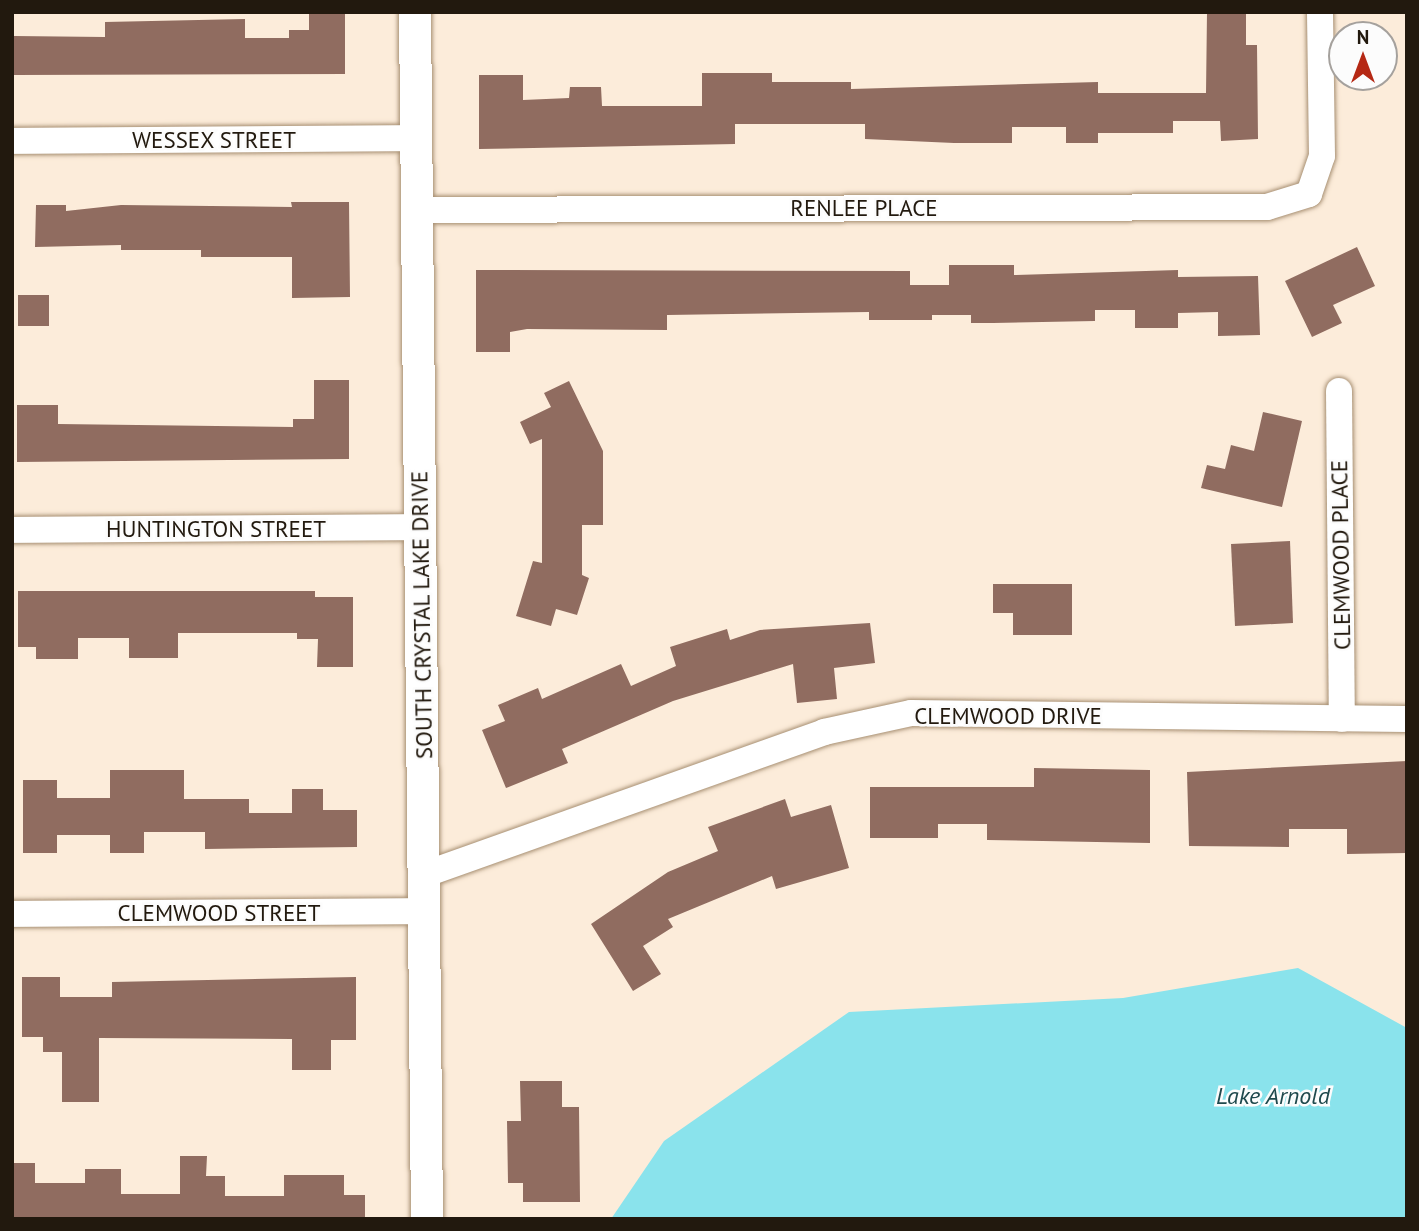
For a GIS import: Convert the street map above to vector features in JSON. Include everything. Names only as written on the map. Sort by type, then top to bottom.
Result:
[{"type":"street","name":"SOUTH CRYSTAL LAKE DRIVE","points":[[415,12],[426,874],[427,1219]]},
{"type":"street","name":"RENLEE PLACE","points":[[418,210],[1267,208],[1309,194],[1322,156],[1320,12]]},
{"type":"street","name":"WESSEX STREET","points":[[12,141],[416,138]]},
{"type":"street","name":"CLEMWOOD PLACE","points":[[1339,391],[1342,719]]},
{"type":"street","name":"HUNTINGTON STREET","points":[[12,530],[421,527]]},
{"type":"street","name":"CLEMWOOD DRIVE","points":[[426,874],[824,732],[911,713],[1407,719]]},
{"type":"street","name":"CLEMWOOD STREET","points":[[12,914],[426,911]]},
{"type":"water","name":"Lake Arnold","points":[[1298,968],[1407,1028],[1407,1219],[611,1219],[664,1141],[849,1012],[1123,998]]},
{"type":"building","points":[[309,12],[345,12],[345,74],[14,75],[14,36],[105,37],[105,22],[245,19],[245,38],[289,38],[289,30],[309,30]]},
{"type":"building","points":[[1207,12],[1246,12],[1246,45],[1257,45],[1258,139],[1221,141],[1220,121],[1173,121],[1173,133],[1098,133],[1098,143],[1066,143],[1066,127],[1012,127],[1012,143],[954,143],[865,139],[865,124],[735,124],[735,144],[479,149],[479,75],[523,75],[523,100],[569,98],[570,87],[601,87],[602,106],[702,106],[702,73],[772,73],[772,82],[851,82],[851,89],[1098,82],[1098,93],[1206,93]]},
{"type":"building","points":[[291,202],[349,202],[350,297],[292,298],[292,257],[201,257],[201,250],[121,250],[121,245],[35,247],[36,205],[66,205],[66,211],[121,205],[292,207]]},
{"type":"building","points":[[1357,247],[1375,286],[1333,305],[1342,323],[1312,337],[1285,281]]},
{"type":"building","points":[[949,265],[1014,265],[1014,275],[1178,270],[1178,277],[1258,276],[1260,335],[1218,336],[1218,312],[1178,313],[1178,328],[1135,328],[1135,310],[1095,310],[1095,321],[993,323],[971,323],[971,315],[932,315],[932,320],[869,320],[869,312],[667,315],[667,330],[527,329],[510,332],[510,352],[476,352],[476,270],[910,271],[910,285],[949,285]]},
{"type":"building","points":[[18,295],[49,295],[49,326],[18,326]]},
{"type":"building","points":[[314,380],[349,380],[349,459],[17,462],[17,405],[58,405],[58,424],[293,427],[293,419],[314,419]]},
{"type":"building","points":[[569,381],[603,451],[603,525],[582,525],[582,575],[589,578],[577,615],[556,609],[551,626],[516,616],[533,561],[542,563],[542,439],[530,444],[520,422],[551,407],[544,393]]},
{"type":"building","points":[[1263,412],[1302,421],[1282,507],[1201,488],[1207,465],[1225,469],[1231,445],[1254,451]]},
{"type":"building","points":[[1290,541],[1293,623],[1235,626],[1231,544]]},
{"type":"building","points":[[993,584],[1072,584],[1072,635],[1013,635],[1013,613],[993,613]]},
{"type":"building","points":[[18,591],[315,591],[315,597],[353,597],[353,667],[317,667],[318,639],[297,639],[297,633],[178,633],[178,658],[129,658],[129,638],[78,638],[78,659],[36,659],[36,647],[18,647]]},
{"type":"building","points":[[870,623],[875,663],[834,668],[837,699],[797,703],[793,664],[673,701],[562,749],[568,763],[506,788],[482,730],[505,721],[498,705],[538,688],[542,699],[621,664],[631,686],[676,666],[670,647],[727,629],[730,640],[760,630]]},
{"type":"building","points":[[1407,761],[1407,853],[1347,854],[1347,829],[1289,829],[1289,847],[1189,846],[1187,772]]},
{"type":"building","points":[[1034,768],[1150,770],[1150,843],[987,840],[987,824],[938,824],[938,838],[870,838],[870,787],[1034,787]]},
{"type":"building","points":[[110,770],[184,770],[184,799],[249,799],[249,813],[292,813],[292,789],[323,789],[323,810],[357,810],[357,847],[205,849],[205,832],[144,832],[144,853],[110,853],[110,835],[57,835],[57,853],[23,853],[23,780],[57,780],[57,798],[110,798]]},
{"type":"building","points":[[785,799],[791,817],[831,805],[849,868],[776,889],[772,876],[668,919],[673,927],[643,946],[661,974],[633,991],[591,924],[668,872],[718,851],[708,827]]},
{"type":"building","points":[[22,977],[60,977],[60,997],[112,997],[112,982],[356,977],[356,1040],[331,1040],[331,1070],[292,1070],[292,1039],[99,1038],[99,1102],[62,1102],[62,1052],[43,1052],[43,1037],[22,1037]]},
{"type":"building","points":[[520,1081],[562,1081],[562,1107],[579,1107],[580,1202],[523,1202],[523,1183],[508,1183],[507,1121],[521,1121]]},
{"type":"building","points":[[180,1156],[207,1156],[206,1176],[225,1176],[225,1196],[284,1196],[284,1175],[344,1175],[344,1195],[365,1195],[365,1219],[12,1219],[12,1163],[35,1163],[35,1183],[85,1183],[85,1169],[121,1169],[121,1194],[180,1194]]}]
